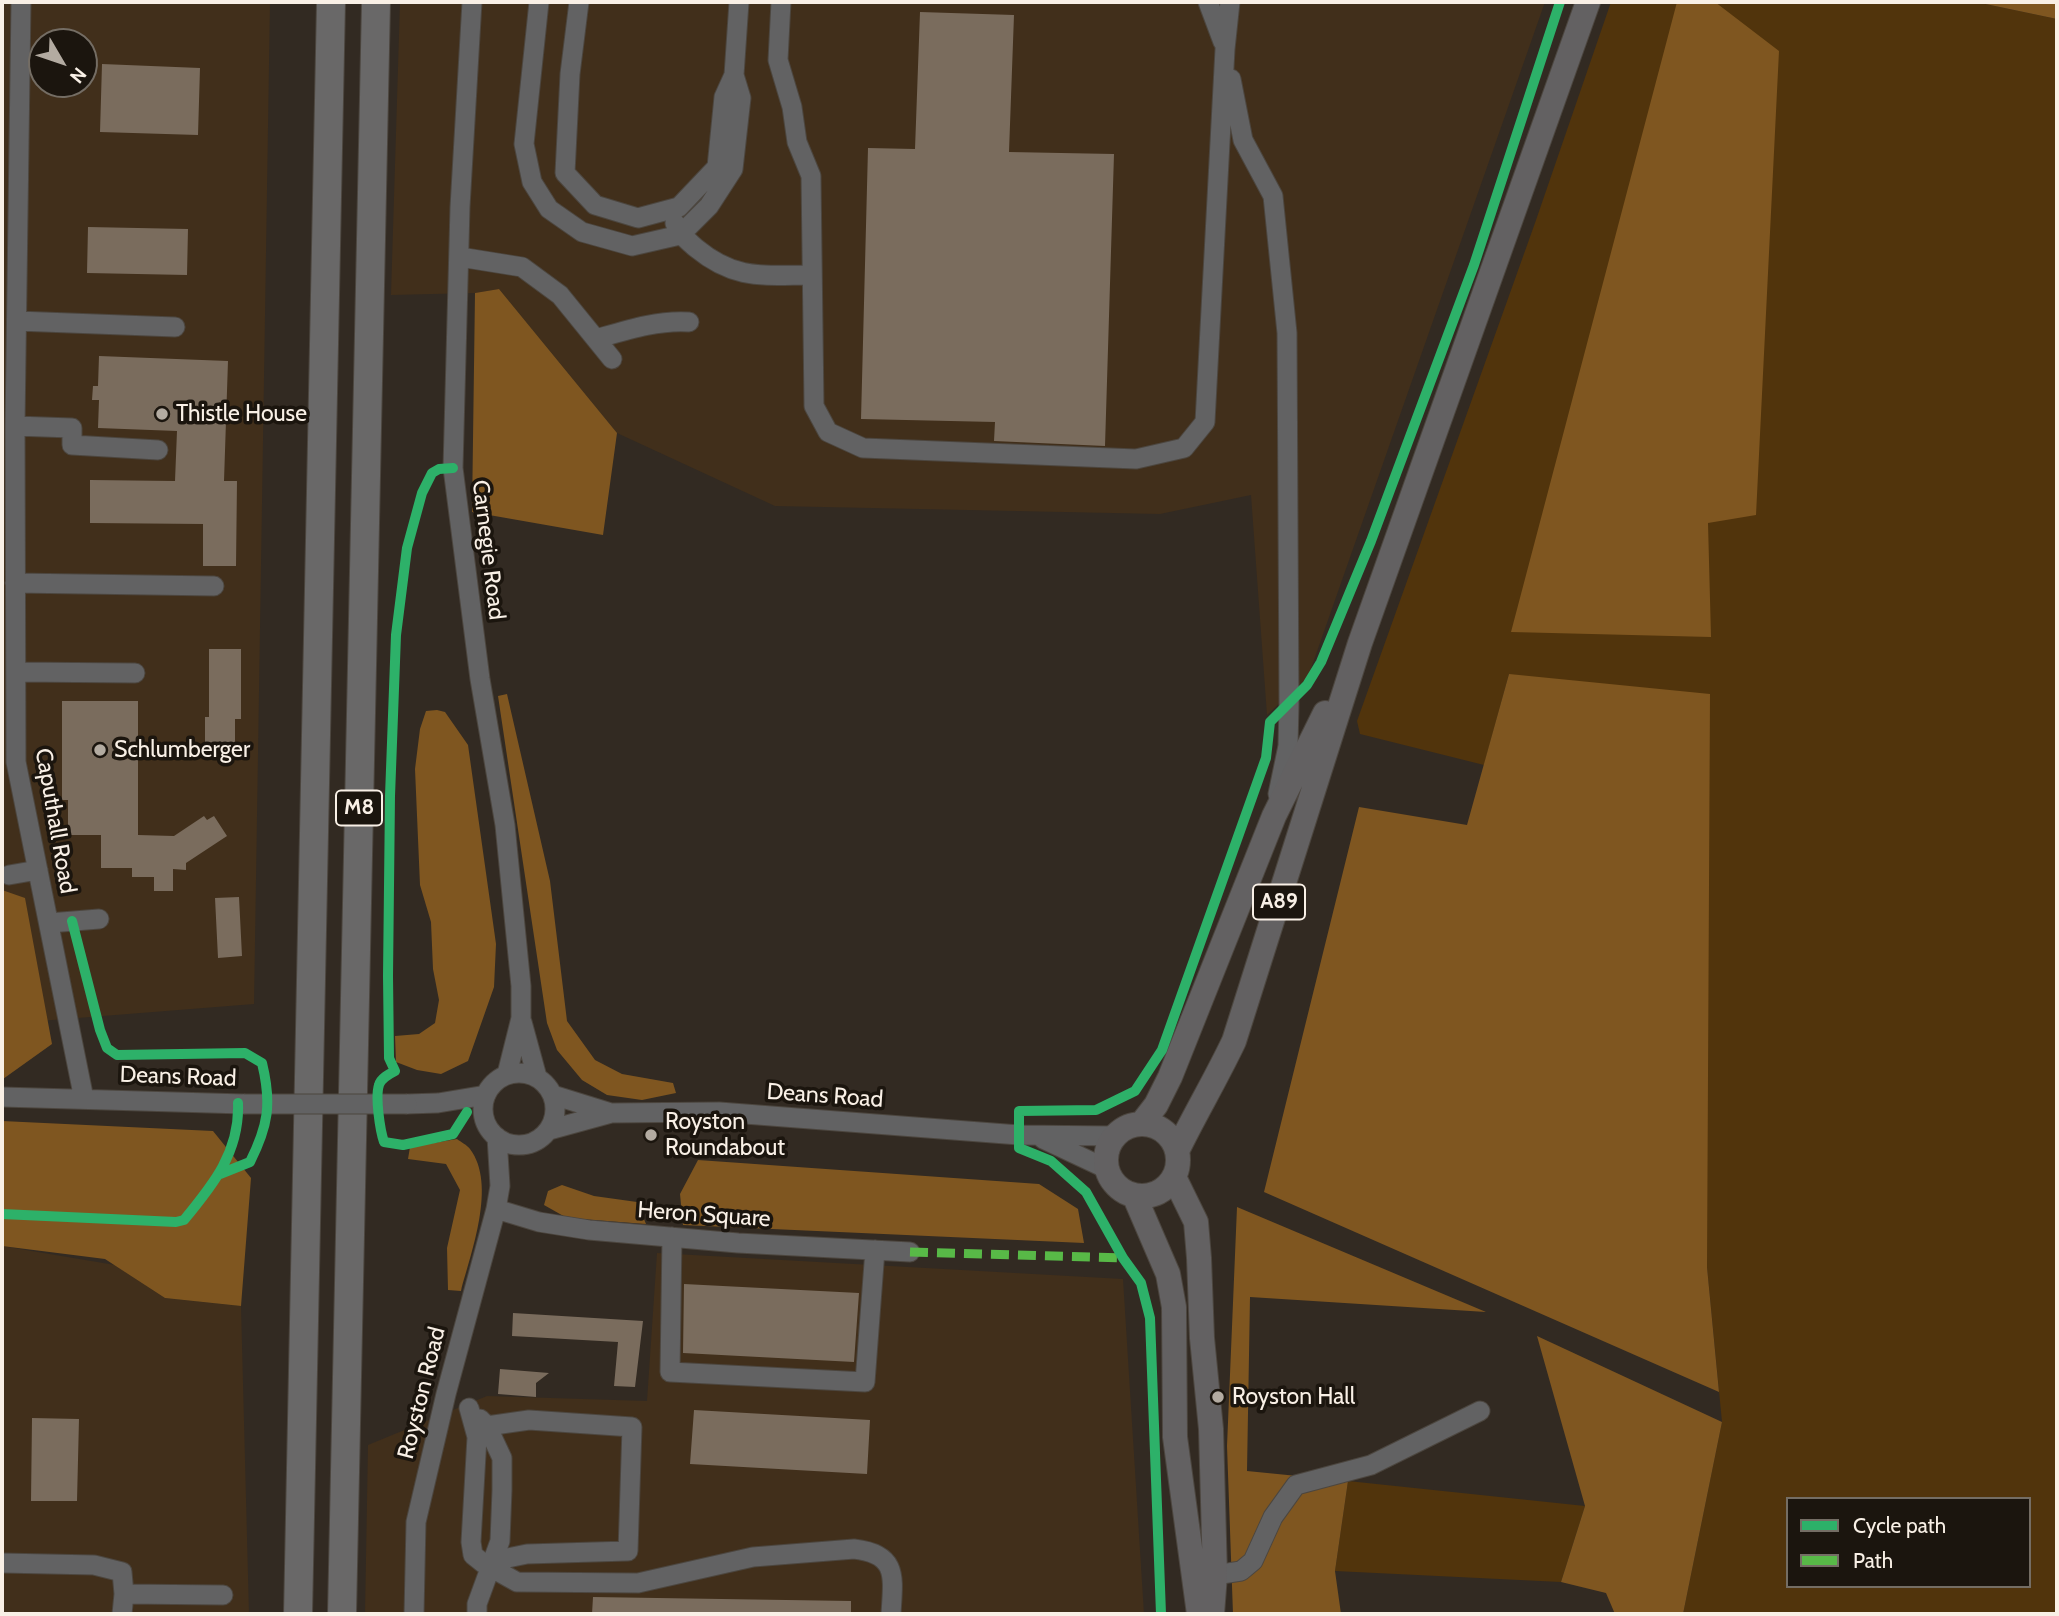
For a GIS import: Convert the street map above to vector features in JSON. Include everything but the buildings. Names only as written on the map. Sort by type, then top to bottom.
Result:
[{"type":"highway","name":"M8","points":[[298,1614],[331,2]]},
{"type":"highway","name":"M8","points":[[342,1614],[376,2]]},
{"type":"main road","name":"A89","points":[[1174,1177],[1177,1152],[1196,1110],[1234,1041],[1360,643],[1588,2]]},
{"type":"main road","name":"A89","points":[[1142,1123],[1156,1105],[1170,1077],[1274,816],[1360,643]]},
{"type":"main road","points":[[1177,1152],[1171,1138],[1163,1130],[1142,1123],[1130,1125],[1114,1136],[1106,1152],[1107,1170],[1115,1184],[1134,1195],[1157,1193],[1174,1177],[1196,1222],[1202,1338],[1211,1429],[1215,1575],[1212,1614]]},
{"type":"main road","points":[[1134,1195],[1168,1274],[1174,1307],[1175,1437],[1199,1614]]},
{"type":"street","name":"Caputhall Road","points":[[21,2],[15,425],[16,762],[84,1099]]},
{"type":"street","name":"Carnegie Road","points":[[472,2],[460,207],[453,468],[480,679],[505,825],[521,986],[521,1018],[508,1074]]},
{"type":"street","points":[[539,2],[524,144],[532,182],[549,209],[582,232],[632,246],[680,235],[709,206],[733,169],[741,98],[734,75]]},
{"type":"street","points":[[579,2],[570,74],[565,173],[595,205],[638,218],[679,207],[718,167],[724,97],[734,75],[739,2]]},
{"type":"street","points":[[781,2],[778,60],[792,107],[797,142],[811,176],[814,406],[828,432],[863,448],[1136,459],[1184,448],[1205,422],[1225,49],[1230,2]]},
{"type":"street","points":[[1208,2],[1225,49],[1243,140],[1273,196],[1287,333],[1288,746],[1274,816]]},
{"type":"street","points":[[669,210],[680,235],[728,270],[751,275],[812,275]]},
{"type":"street","points":[[460,257],[522,267],[560,295],[612,359]]},
{"type":"street","points":[[17,321],[175,327]]},
{"type":"street","points":[[596,338],[649,324],[689,322]]},
{"type":"street","points":[[15,425],[72,428],[72,445],[158,450]]},
{"type":"street","points":[[15,583],[214,586]]},
{"type":"street","points":[[16,672],[135,673]]},
{"type":"street","points":[[9,875],[38,870]]},
{"type":"street","points":[[49,923],[99,919]]},
{"type":"street","name":"Carnegie Road","points":[[521,1018],[537,1077]]},
{"type":"street","points":[[522,1072],[537,1077],[547,1084],[556,1107],[548,1130],[537,1140],[523,1145],[509,1144],[497,1137],[485,1119],[483,1107],[486,1095],[495,1082],[508,1074],[522,1072]]},
{"type":"street","name":"Deans Road","points":[[2,1097],[244,1104],[438,1104],[486,1095]]},
{"type":"street","name":"Deans Road","points":[[553,1095],[611,1113]]},
{"type":"street","name":"Deans Road","points":[[438,1104],[485,1119]]},
{"type":"street","name":"Deans Road","points":[[548,1130],[611,1113],[719,1112],[1035,1136],[1114,1136]]},
{"type":"street","name":"Deans Road","points":[[1035,1136],[1107,1170]]},
{"type":"street","name":"Royston Road","points":[[414,1614],[416,1522],[446,1394],[496,1209],[500,1186],[497,1137]]},
{"type":"street","name":"Royston Road","points":[[500,1186],[523,1145]]},
{"type":"street","name":"Heron Square","points":[[496,1209],[551,1224],[589,1230],[738,1243],[910,1252]]},
{"type":"street","points":[[672,1237],[670,1372],[865,1382],[875,1250]]},
{"type":"street","points":[[446,1394],[469,1408],[487,1426],[502,1458],[500,1541],[477,1614]]},
{"type":"street","points":[[469,1408],[477,1437],[471,1542],[473,1555],[517,1582],[638,1583],[753,1557],[863,1550],[871,1551],[886,1560],[893,1579],[891,1614]]},
{"type":"street","points":[[1215,1575],[1241,1571],[1254,1561],[1273,1517],[1296,1485],[1371,1465],[1480,1411]]},
{"type":"street","points":[[487,1426],[529,1420],[632,1427],[628,1550],[527,1554],[492,1565]]},
{"type":"street","points":[[2,1563],[94,1565],[122,1572],[122,1614]]},
{"type":"street","points":[[124,1594],[223,1595]]},
{"type":"shaded area","points":[[2,2],[270,2],[254,1004],[2,1024]]},
{"type":"shaded area","points":[[400,2],[1545,2],[1308,677],[1267,715],[1251,495],[1160,514],[775,506],[617,433],[499,289],[475,293],[391,295]]},
{"type":"shaded area","points":[[1611,2],[1976,2],[2057,19],[2057,1614],[1683,1614],[1722,1422],[1707,1267],[1509,674],[1484,765],[1360,734],[1357,721]]},
{"type":"shaded area","points":[[1677,2],[1715,2],[1779,51],[1756,515],[1708,523],[1711,637],[1511,632]]},
{"type":"shaded area","points":[[1976,2],[2057,2],[2057,19]]},
{"type":"shaded area","points":[[499,289],[617,433],[603,535],[472,512],[475,293]]},
{"type":"shaded area","points":[[1509,674],[1710,694],[1707,1267],[1719,1392],[1264,1192],[1359,807],[1467,825]]},
{"type":"shaded area","points":[[507,694],[550,881],[567,1021],[595,1060],[622,1074],[673,1083],[676,1093],[642,1100],[607,1095],[582,1080],[557,1050],[547,1023],[498,696]]},
{"type":"shaded area","points":[[426,711],[445,712],[468,745],[496,944],[494,987],[468,1061],[441,1074],[417,1070],[396,1062],[395,1036],[419,1034],[435,1023],[439,1000],[433,969],[431,922],[420,885],[415,769],[420,729]]},
{"type":"shaded area","points":[[2,890],[25,898],[52,1044],[3,1079]]},
{"type":"shaded area","points":[[2,1121],[213,1131],[251,1178],[241,1306],[165,1298],[105,1259],[2,1246]]},
{"type":"shaded area","points":[[457,1139],[470,1149],[478,1164],[482,1199],[461,1291],[448,1290],[447,1248],[460,1190],[446,1164],[408,1159],[410,1147]]},
{"type":"shaded area","points":[[698,1160],[1039,1184],[1078,1209],[1084,1243],[683,1225],[680,1194]]},
{"type":"shaded area","points":[[562,1185],[594,1196],[637,1202],[646,1224],[567,1218],[544,1205],[548,1191]]},
{"type":"shaded area","points":[[1237,1207],[1486,1312],[1250,1297],[1247,1471],[1348,1481],[1335,1571],[1341,1614],[1233,1614],[1227,1446]]},
{"type":"shaded area","points":[[2,1246],[115,1265],[165,1298],[241,1306],[249,1614],[2,1614]]},
{"type":"shaded area","points":[[657,1253],[1123,1279],[1144,1614],[365,1614],[368,1445],[487,1396],[647,1401]]},
{"type":"shaded area","points":[[1537,1336],[1722,1422],[1683,1614],[1615,1614],[1606,1593],[1561,1582],[1585,1506]]},
{"type":"shaded area","points":[[1348,1481],[1585,1506],[1561,1582],[1335,1571]]},
{"type":"marked path","points":[[910,1252],[1123,1258]]},
{"type":"cycle path","points":[[1161,1614],[1150,1318],[1141,1283],[1123,1258],[1086,1192],[1051,1161],[1019,1148],[1019,1111],[1096,1110],[1135,1091],[1162,1050],[1266,758],[1270,722],[1307,685],[1321,662],[1371,541],[1474,265],[1560,2]]},
{"type":"cycle path","points":[[453,468],[439,469],[432,473],[422,493],[407,548],[396,635],[390,796],[388,976],[389,1058],[395,1071],[380,1083],[378,1097],[384,1142],[403,1145],[453,1134],[467,1112]]},
{"type":"cycle path","points":[[72,921],[107,1048],[117,1055],[245,1053],[262,1063],[267,1091],[267,1114],[261,1137],[250,1162],[220,1174]]},
{"type":"cycle path","points":[[2,1214],[176,1222],[184,1220],[223,1167],[234,1137],[238,1103]]},
{"type":"place","name":"Thistle House","points":[[162,414]]},
{"type":"place","name":"Schlumberger","points":[[100,750]]},
{"type":"place","name":"Royston Roundabout","points":[[651,1135]]},
{"type":"place","name":"Royston Hall","points":[[1218,1397]]}]
